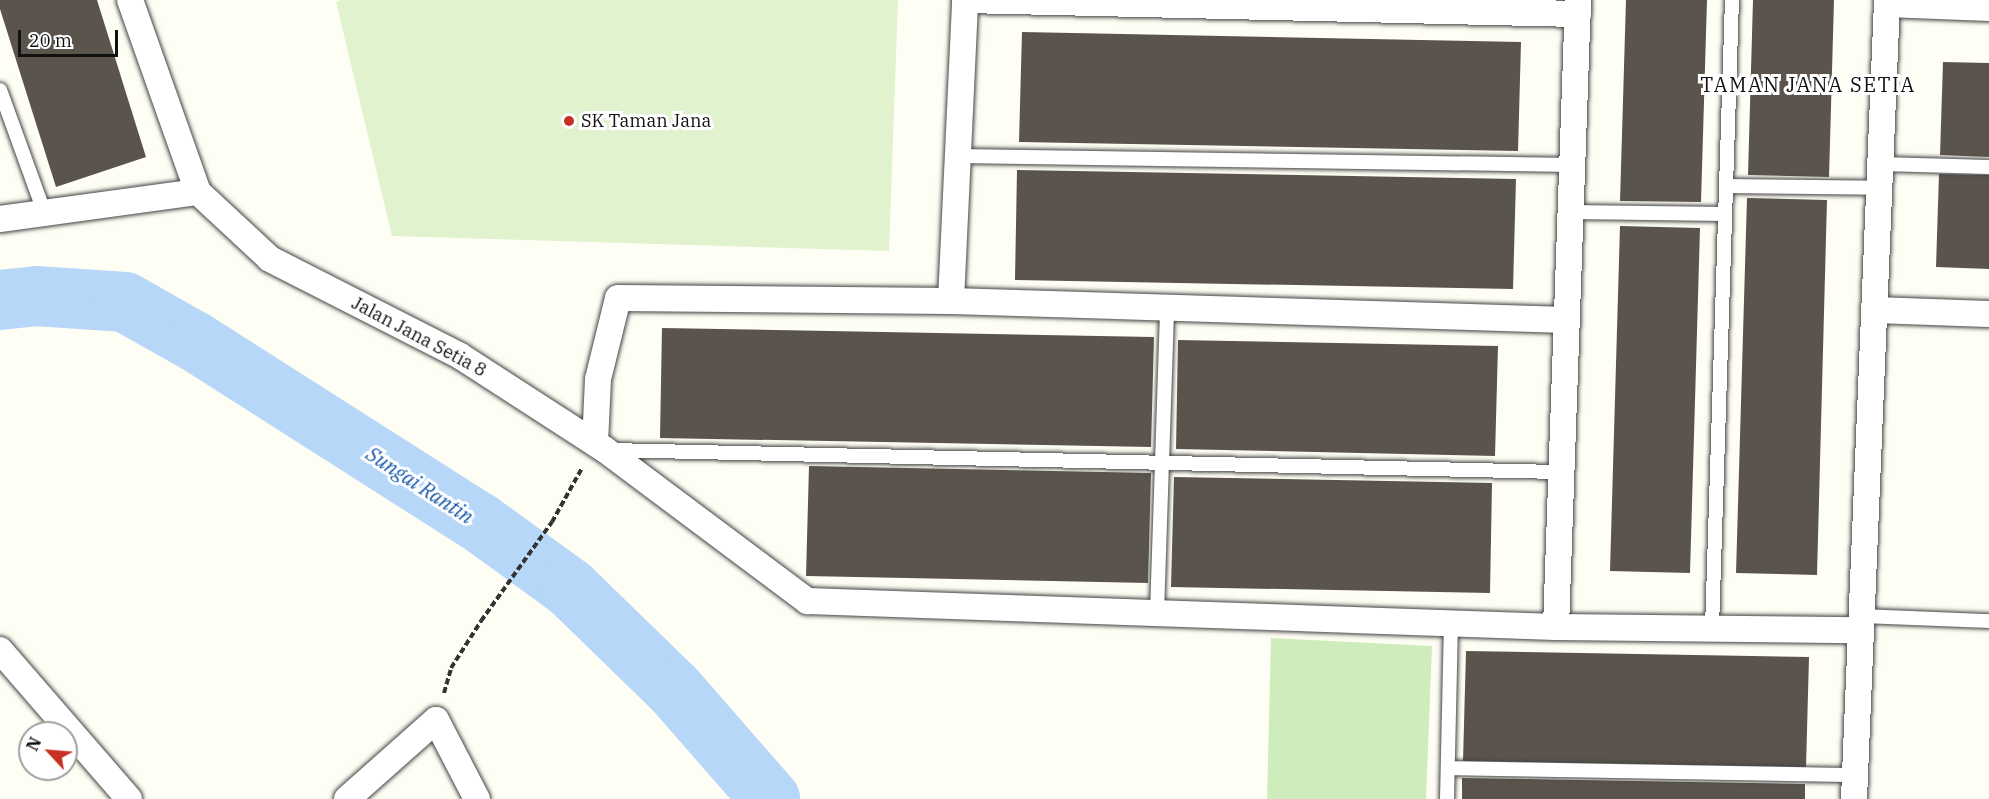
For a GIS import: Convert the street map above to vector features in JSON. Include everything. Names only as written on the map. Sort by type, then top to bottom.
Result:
[{"type":"street","name":"Jalan Jana Setia 8","points":[[130,0],[198,192],[270,260],[460,356],[599,446],[807,601],[1157,613]]},
{"type":"street","points":[[951,301],[965,0],[1578,7],[1556,627]]},
{"type":"street","points":[[1855,787],[1887,2],[1989,8]]},
{"type":"street","points":[[0,219],[198,192]]},
{"type":"street","points":[[599,446],[598,379],[618,298],[951,301],[1567,320]]},
{"type":"street","points":[[1874,310],[1989,314]]},
{"type":"street","points":[[1157,613],[1556,627],[1712,628],[1862,623]]},
{"type":"street","points":[[0,650],[129,799]]},
{"type":"street","points":[[347,799],[436,720],[477,799]]},
{"type":"lane","points":[[1712,628],[1732,0]]},
{"type":"lane","points":[[0,90],[45,214]]},
{"type":"lane","points":[[958,156],[1573,165]]},
{"type":"lane","points":[[1726,186],[1989,167]]},
{"type":"lane","points":[[1571,212],[1725,214]]},
{"type":"lane","points":[[1157,613],[1167,308]]},
{"type":"lane","points":[[599,446],[1562,472]]},
{"type":"lane","points":[[1862,623],[1989,621]]},
{"type":"lane","points":[[1447,799],[1451,624]]},
{"type":"lane","points":[[1448,768],[1855,787]]},
{"type":"path","points":[[436,720],[451,668],[481,621],[552,522],[599,446]]},
{"type":"green space","name":"SK Taman Jana","points":[[341,0],[898,0],[889,251],[392,236],[336,2]]},
{"type":"green space","points":[[1271,638],[1432,646],[1426,799],[1267,799]]},
{"type":"building","points":[[0,0],[97,0],[146,157],[56,187],[0,9]]},
{"type":"building","points":[[1626,0],[1707,0],[1701,202],[1620,201]]},
{"type":"building","points":[[1753,0],[1834,0],[1829,177],[1748,175]]},
{"type":"building","points":[[1022,32],[1521,42],[1518,151],[1019,142]]},
{"type":"building","points":[[1943,62],[1989,63],[1989,157],[1940,155]]},
{"type":"building","points":[[1017,170],[1516,179],[1513,289],[1015,280]]},
{"type":"building","points":[[1939,174],[1989,175],[1989,269],[1936,267]]},
{"type":"building","points":[[1747,198],[1827,200],[1817,575],[1736,573]]},
{"type":"building","points":[[1620,226],[1700,228],[1690,573],[1610,571]]},
{"type":"building","points":[[662,328],[1154,337],[1151,447],[660,438]]},
{"type":"building","points":[[1178,340],[1498,346],[1495,456],[1176,449]]},
{"type":"building","points":[[809,466],[1151,473],[1148,583],[806,576]]},
{"type":"building","points":[[1174,477],[1492,483],[1490,593],[1171,587]]},
{"type":"building","points":[[1466,651],[1809,657],[1806,767],[1463,761]]},
{"type":"building","points":[[1462,778],[1805,784],[1805,799],[1462,799]]},
{"type":"waterway","name":"Sungai Rantin","points":[[0,300],[36,296],[125,302],[196,342],[479,522],[570,588],[675,690],[770,799]]},
{"type":"place","name":"SK Taman Jana","points":[[569,121]]},
{"type":"district","name":"TAMAN JANA SETIA","points":[[1808,84]]}]
